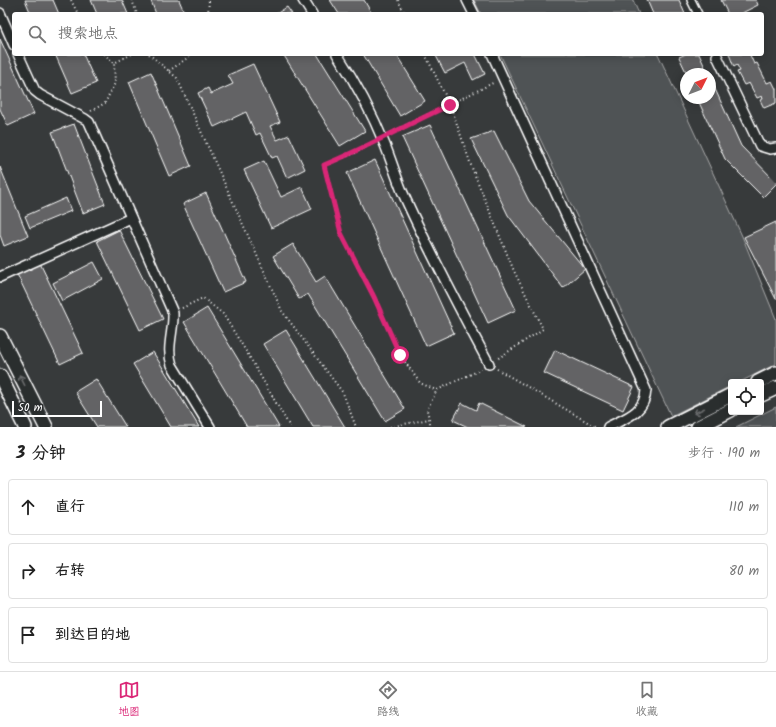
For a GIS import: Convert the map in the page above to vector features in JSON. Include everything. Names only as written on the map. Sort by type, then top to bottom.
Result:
[{"type":"main road","points":[[0,336],[46,427]]},
{"type":"main road","points":[[764,379],[776,373]]},
{"type":"main road","points":[[0,376],[26,427]]},
{"type":"main road","points":[[764,394],[776,388]]},
{"type":"main road","points":[[668,427],[728,397]]},
{"type":"main road","points":[[698,427],[728,412]]},
{"type":"street","points":[[303,0],[311,12]]},
{"type":"street","points":[[467,0],[473,12]]},
{"type":"street","points":[[691,0],[697,12]]},
{"type":"street","points":[[0,13],[12,40]]},
{"type":"street","points":[[19,56],[35,91],[88,122],[173,312],[169,357],[172,365],[210,427]]},
{"type":"street","points":[[338,56],[372,115],[401,189],[436,264],[489,364]]},
{"type":"street","points":[[493,56],[646,390],[646,399],[636,413],[608,427]]},
{"type":"street","points":[[717,56],[760,146],[770,149],[776,148]]},
{"type":"street","points":[[0,277],[131,218]]},
{"type":"path","points":[[71,0],[77,12]]},
{"type":"path","points":[[132,0],[136,12]]},
{"type":"path","points":[[208,12],[209,0]]},
{"type":"path","points":[[398,0],[404,12]]},
{"type":"path","points":[[81,117],[106,103],[115,83],[114,63],[106,56]]},
{"type":"path","points":[[114,63],[128,56]]},
{"type":"path","points":[[151,56],[178,78],[282,311],[343,393],[356,427]]},
{"type":"path","points":[[169,71],[189,56]]},
{"type":"path","points":[[426,56],[450,105],[472,168],[514,271],[543,329],[481,369],[437,390],[427,410],[431,427]]},
{"type":"path","points":[[437,390],[420,383],[400,355],[374,297],[341,233],[324,165],[354,153],[503,78]]},
{"type":"path","points":[[173,312],[204,298],[223,314],[250,356],[290,427]]},
{"type":"path","points":[[489,364],[596,427]]},
{"type":"path","points":[[390,427],[429,419]]},
{"type":"shaded area","points":[[474,0],[633,0],[638,12],[480,12]]},
{"type":"shaded area","points":[[501,56],[659,56],[742,236],[776,319],[776,364],[746,379],[728,379],[728,388],[671,416]]},
{"type":"shaded area","points":[[776,407],[776,427],[736,427],[760,415],[764,415],[764,413]]},
{"type":"building","points":[[25,0],[53,0],[58,12],[30,12]]},
{"type":"building","points":[[91,0],[122,0],[127,12],[96,12]]},
{"type":"building","points":[[179,0],[184,12],[155,12],[151,1]]},
{"type":"building","points":[[330,0],[364,0],[371,12],[338,12]]},
{"type":"building","points":[[647,0],[679,0],[684,12],[652,12]]},
{"type":"building","points":[[721,0],[756,0],[758,5],[744,12],[727,12]]},
{"type":"building","points":[[287,7],[291,12],[279,12]]},
{"type":"building","points":[[0,39],[34,114],[8,126],[0,109]]},
{"type":"building","points":[[56,56],[84,56],[96,83],[72,93]]},
{"type":"building","points":[[284,56],[318,56],[365,131],[340,146]]},
{"type":"building","points":[[364,56],[397,56],[425,101],[400,116]]},
{"type":"building","points":[[436,56],[476,56],[485,74],[473,80],[465,63],[445,73]]},
{"type":"building","points":[[681,56],[700,56],[705,68],[684,68],[679,57]]},
{"type":"building","points":[[730,56],[750,56],[754,64],[757,63],[767,83],[772,81],[776,89],[776,103],[764,108],[760,100],[763,99],[762,96],[757,98],[749,83],[744,85],[737,72],[740,71],[737,65],[734,67]]},
{"type":"building","points":[[253,64],[280,122],[270,126],[277,140],[289,135],[305,169],[287,178],[277,156],[272,158],[260,133],[256,135],[246,112],[214,127],[198,93],[208,88],[211,94],[233,84],[228,75]]},
{"type":"building","points":[[151,72],[191,166],[169,176],[129,82]]},
{"type":"building","points":[[716,91],[741,146],[776,182],[776,184],[763,197],[725,159],[700,104],[716,104]]},
{"type":"building","points":[[74,124],[105,204],[83,213],[52,132]]},
{"type":"building","points":[[430,125],[516,310],[488,323],[402,137]]},
{"type":"building","points":[[494,131],[529,201],[585,269],[563,288],[508,215],[471,139]]},
{"type":"building","points":[[375,160],[454,333],[426,346],[347,173]]},
{"type":"building","points":[[264,161],[281,197],[302,187],[312,209],[271,228],[244,170]]},
{"type":"building","points":[[0,167],[28,236],[4,246],[0,235]]},
{"type":"building","points":[[206,193],[246,282],[223,292],[183,204]]},
{"type":"building","points":[[66,198],[71,211],[30,228],[25,216]]},
{"type":"building","points":[[776,222],[776,299],[744,237]]},
{"type":"building","points":[[119,230],[163,319],[140,330],[97,241]]},
{"type":"building","points":[[293,244],[316,282],[325,276],[405,409],[385,421],[308,294],[299,299],[273,256]]},
{"type":"building","points":[[39,261],[83,353],[60,364],[16,272]]},
{"type":"building","points":[[94,262],[103,279],[62,301],[53,283]]},
{"type":"building","points":[[207,308],[279,427],[247,427],[184,322]]},
{"type":"building","points":[[286,330],[345,427],[313,427],[263,344]]},
{"type":"building","points":[[555,350],[634,387],[623,410],[544,373]]},
{"type":"building","points":[[153,352],[199,427],[171,427],[133,364]]},
{"type":"building","points":[[96,379],[126,427],[97,427],[75,392]]},
{"type":"building","points":[[462,403],[476,410],[479,403],[527,427],[468,427],[453,420]]},
{"type":"route","points":[[400,355],[374,297],[341,233],[324,165],[354,153],[415,121],[450,105]]}]
